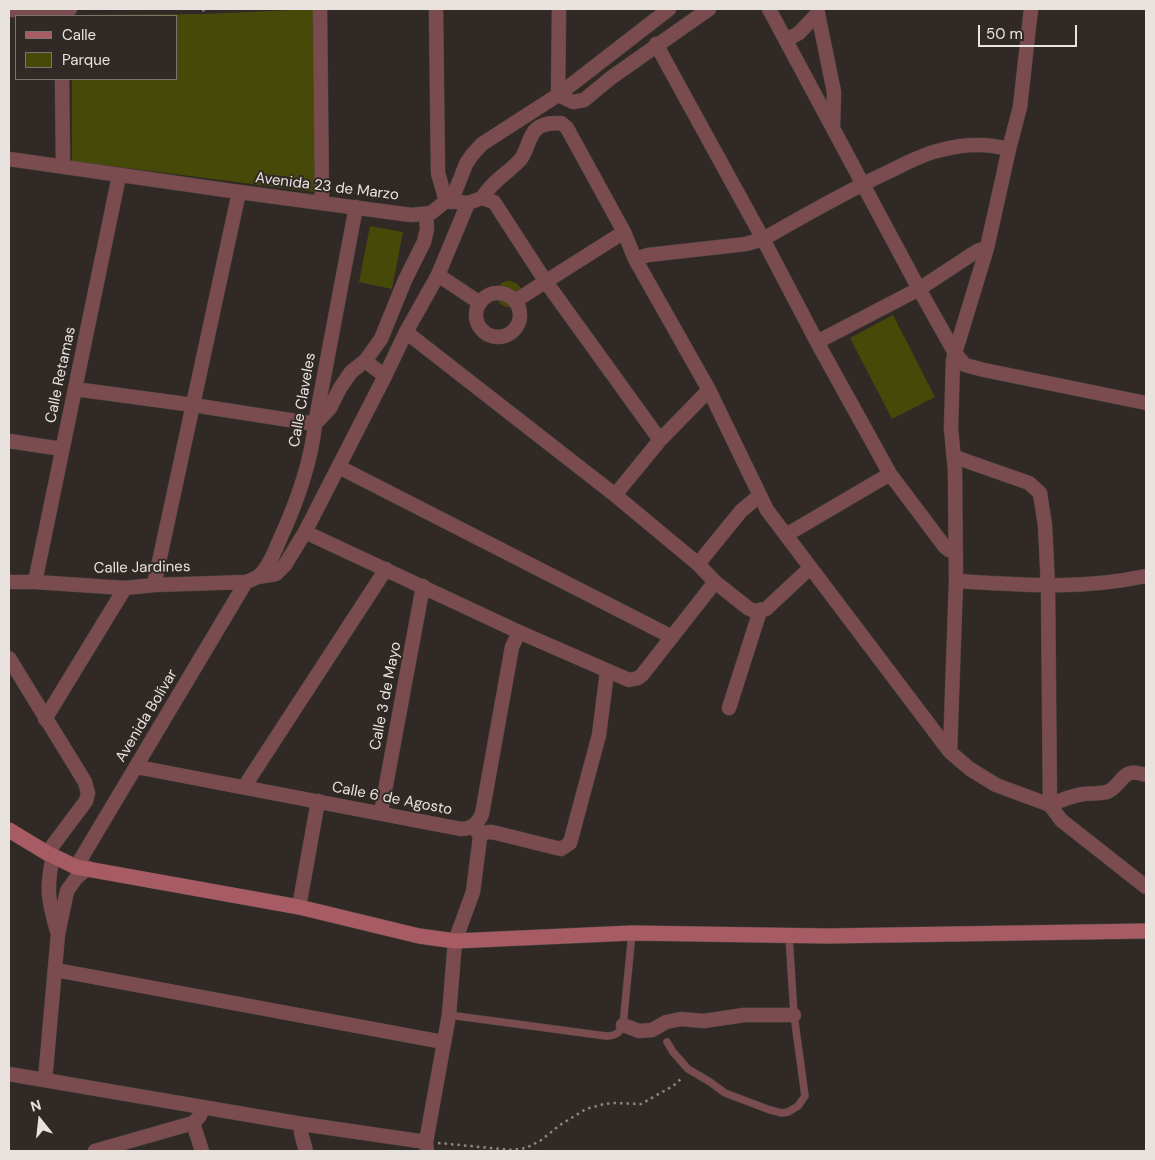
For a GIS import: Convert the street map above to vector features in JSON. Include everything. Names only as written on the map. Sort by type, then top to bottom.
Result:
[{"type":"street","points":[[9,10],[70,9]]},
{"type":"street","points":[[320,9],[322,202]]},
{"type":"street","points":[[436,9],[438,173],[449,201]]},
{"type":"street","points":[[558,95],[559,9]]},
{"type":"street","points":[[75,389],[314,424],[330,408],[351,372],[364,362],[381,339],[405,280],[424,242],[427,229],[426,215],[449,201],[466,164],[477,149],[558,95],[669,9]]},
{"type":"street","points":[[558,95],[573,102],[584,100],[656,44],[709,9]]},
{"type":"street","points":[[769,9],[919,289],[955,353],[964,365],[1146,402]]},
{"type":"street","points":[[950,752],[956,581],[955,457],[951,428],[953,360],[987,248],[1020,107],[1031,9]]},
{"type":"street","points":[[786,40],[799,33],[818,11]]},
{"type":"street","points":[[818,11],[834,92],[833,128]]},
{"type":"street","points":[[656,44],[890,474],[945,547],[955,551]]},
{"type":"street","points":[[62,80],[63,167]]},
{"type":"street","points":[[482,198],[489,186],[520,160],[532,134],[538,128],[550,122],[561,123],[567,128],[624,232],[636,259],[709,390],[767,510],[950,752],[970,769],[996,784],[1050,805],[1061,820],[1146,887]]},
{"type":"street","points":[[636,259],[648,255],[746,244],[763,239],[863,184],[923,155],[939,150],[956,146],[982,145],[1009,149]]},
{"type":"street","name":"Avenida 23 de Marzo","points":[[9,159],[119,176],[411,215],[426,215]]},
{"type":"street","name":"Calle Retamas","points":[[35,582],[119,176]]},
{"type":"street","points":[[154,585],[239,192]]},
{"type":"street","points":[[449,201],[468,203],[482,198],[494,202],[546,282],[660,440]]},
{"type":"street","name":"Calle Jardines","points":[[9,582],[125,588],[252,579],[276,574],[285,565],[305,532],[339,467],[406,332],[438,275],[468,203]]},
{"type":"street","name":"Calle Claveles","points":[[252,579],[271,559],[295,507],[313,445],[314,424],[356,207]]},
{"type":"street","points":[[515,301],[624,232]]},
{"type":"street","points":[[817,342],[919,289],[977,251],[987,248]]},
{"type":"street","points":[[438,275],[480,303]]},
{"type":"street","points":[[490,294],[504,294],[515,301],[520,314],[519,322],[510,334],[503,337],[488,335],[478,324],[476,317],[476,310],[480,303],[490,294]]},
{"type":"street","points":[[406,332],[615,495],[698,564],[715,582],[748,608],[754,611],[766,609],[810,568]]},
{"type":"street","points":[[364,362],[385,376]]},
{"type":"street","points":[[615,495],[660,440],[709,390]]},
{"type":"street","points":[[9,441],[62,449]]},
{"type":"street","points":[[955,457],[1029,483],[1037,489],[1042,497],[1048,586],[1050,805]]},
{"type":"street","points":[[339,467],[672,637]]},
{"type":"street","points":[[786,535],[890,474]]},
{"type":"street","points":[[698,564],[741,510],[759,496]]},
{"type":"street","points":[[305,532],[519,632],[629,680],[638,678],[715,582]]},
{"type":"street","points":[[244,787],[386,569]]},
{"type":"street","points":[[956,581],[1048,586],[1115,583],[1146,576]]},
{"type":"street","name":"Avenida Bolívar","points":[[58,934],[67,891],[82,867],[102,822],[252,579]]},
{"type":"street","name":"Calle 3 de Mayo","points":[[381,812],[423,586]]},
{"type":"street","points":[[45,719],[125,588]]},
{"type":"street","points":[[729,708],[760,611]]},
{"type":"street","points":[[9,1074],[427,1147],[443,1042],[450,1015],[455,941],[474,892],[477,829],[482,814],[512,647],[519,632]]},
{"type":"street","points":[[9,658],[15,680],[45,719],[85,782],[88,793],[86,801],[50,855],[48,894],[58,934],[45,1080]]},
{"type":"street","name":"Calle 6 de Agosto","points":[[137,767],[381,812],[461,829],[477,829],[561,849],[570,843],[599,735],[607,672]]},
{"type":"street","points":[[1050,805],[1081,794],[1099,794],[1109,790],[1127,774],[1146,775]]},
{"type":"street","points":[[299,907],[318,801]]},
{"type":"street","points":[[9,830],[50,855],[82,867],[299,907],[419,936],[455,941],[632,933],[789,935],[1146,931]]},
{"type":"street","points":[[56,970],[443,1042]]},
{"type":"street","points":[[623,1025],[639,1031],[652,1030],[666,1022],[681,1019],[704,1021],[744,1015],[794,1015]]},
{"type":"street","points":[[97,1151],[193,1122],[199,1117],[204,1108]]},
{"type":"street","points":[[193,1122],[202,1151]]},
{"type":"street","points":[[302,1124],[301,1133],[306,1151]]},
{"type":"lane","points":[[450,1015],[611,1036],[620,1032],[623,1025],[632,933]]},
{"type":"lane","points":[[668,1042],[673,1052],[688,1069],[725,1093],[782,1113],[793,1110],[802,1102],[805,1096],[794,1015],[789,935]]},
{"type":"path","points":[[204,9],[204,14]]},
{"type":"path","points":[[427,1147],[512,1150],[526,1148],[534,1145],[560,1125],[594,1106],[614,1103],[641,1104],[680,1081],[688,1069]]},
{"type":"green space","points":[[315,9],[315,192],[72,161],[72,80],[178,80],[178,15],[72,15],[204,14]]},
{"type":"green space","points":[[370,226],[403,232],[392,289],[359,282]]},
{"type":"green space","points":[[509,281],[518,285],[522,294],[518,303],[509,307],[500,303],[496,294],[500,285]]},
{"type":"green space","points":[[893,315],[935,397],[892,419],[850,338]]}]
